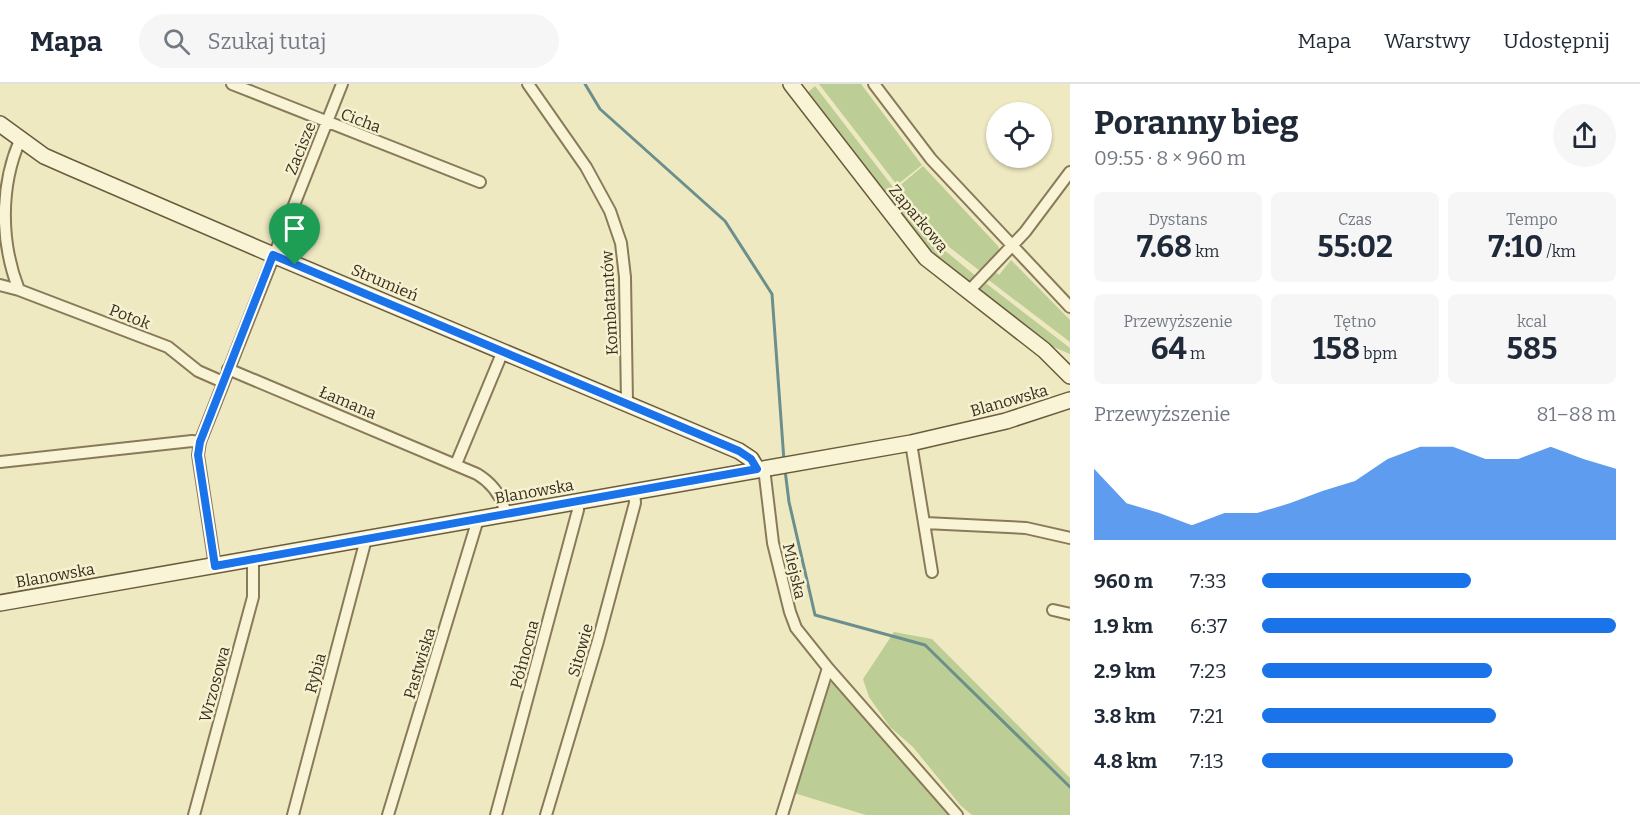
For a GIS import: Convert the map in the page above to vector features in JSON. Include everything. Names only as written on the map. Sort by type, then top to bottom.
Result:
[{"type":"street","name":"Cicha","points":[[232,84],[480,182]]},
{"type":"street","name":"Zacisze","points":[[215,566],[198,455],[200,442],[342,84]]},
{"type":"street","name":"Kombatantów","points":[[528,84],[586,166],[610,211],[621,243],[625,277],[627,403]]},
{"type":"street","points":[[874,84],[931,159],[1070,307]]},
{"type":"street","name":"Zaparkowa","points":[[796,86],[926,258],[1044,350],[1070,376]]},
{"type":"street","name":"Strumień","points":[[0,124],[44,156],[739,451],[760,469]]},
{"type":"street","points":[[19,290],[9,265],[3,239],[2,207],[6,168],[20,140]]},
{"type":"street","points":[[968,292],[1012,245],[1070,172]]},
{"type":"street","name":"Potok","points":[[0,285],[19,290],[168,347],[198,371],[223,382]]},
{"type":"street","name":"Zaparkowa","points":[[1044,350],[1070,360]]},
{"type":"street","points":[[456,464],[503,351]]},
{"type":"street","name":"Łamana","points":[[228,369],[456,464],[490,483],[500,497],[506,514]]},
{"type":"street","name":"Blanowska","points":[[0,603],[911,443],[1006,421],[1070,400]]},
{"type":"street","points":[[0,462],[200,442]]},
{"type":"street","points":[[911,443],[932,572]]},
{"type":"street","name":"Miejska","points":[[760,469],[773,543],[792,620],[801,636],[957,815]]},
{"type":"street","name":"Sitowie","points":[[546,815],[598,641],[635,503],[634,491]]},
{"type":"street","name":"Północna","points":[[496,815],[578,510],[578,501]]},
{"type":"street","name":"Pastwiska","points":[[388,815],[478,519]]},
{"type":"street","points":[[925,523],[1026,528],[1070,538]]},
{"type":"street","name":"Rybia","points":[[293,815],[366,538]]},
{"type":"street","name":"Wrzosowa","points":[[194,815],[250,608],[254,579],[252,559]]},
{"type":"street","points":[[1053,610],[1070,614]]},
{"type":"street","points":[[782,815],[828,668]]},
{"type":"green space","points":[[819,84],[861,84],[922,165],[897,185]]},
{"type":"green space","points":[[815,86],[937,244],[977,277],[972,281],[966,281],[931,254],[806,94]]},
{"type":"green space","points":[[923,166],[998,246],[1000,252],[980,271],[935,236],[898,187]]},
{"type":"green space","points":[[1011,260],[1070,320],[1070,342],[986,278],[994,270],[999,275]]},
{"type":"green space","points":[[983,281],[1070,348],[1070,354],[1047,344],[980,293],[979,287]]},
{"type":"green space","points":[[894,632],[932,639],[1070,778],[1070,815],[972,815],[961,806],[913,747],[890,727],[869,697],[863,679]]},
{"type":"green space","points":[[828,683],[835,683],[951,815],[866,815],[794,793]]},
{"type":"waterway","points":[[585,84],[600,109],[725,221],[772,294],[784,461]]},
{"type":"waterway","points":[[785,470],[789,502],[815,615],[925,645],[1070,787]]},
{"type":"route","points":[[273,255],[295,265],[739,451],[751,459],[757,469],[215,566],[198,455],[202,433],[273,255]]}]
